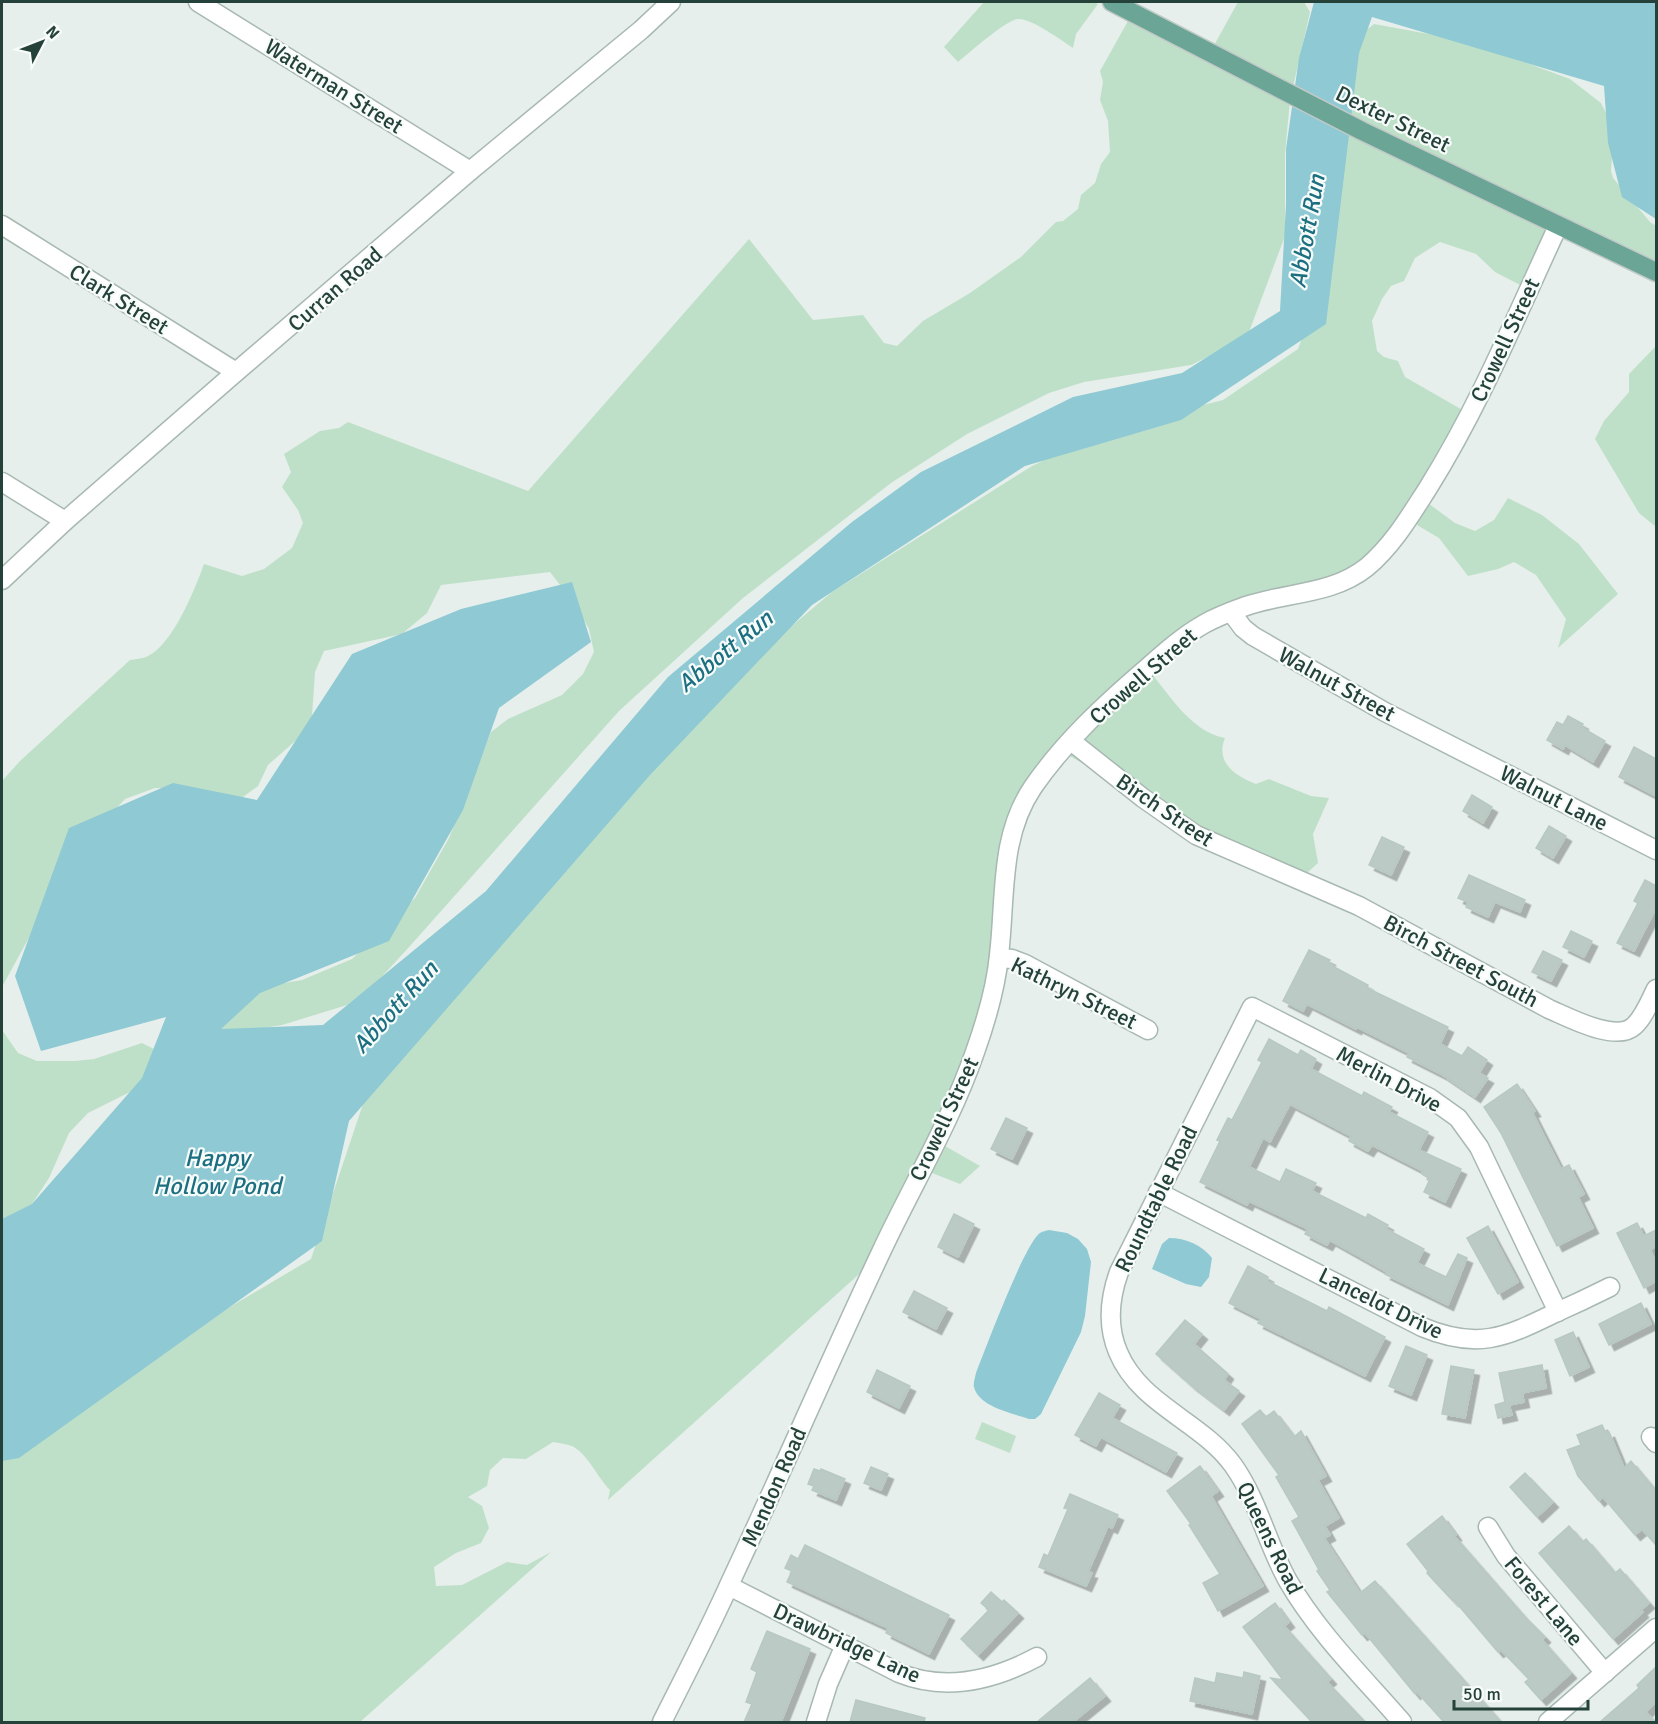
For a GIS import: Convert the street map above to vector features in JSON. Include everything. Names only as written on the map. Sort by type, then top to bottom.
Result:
[{"type":"main road","name":"Dexter Street","points":[[1112,2],[1362,131],[1656,272]]},
{"type":"street","name":"Waterman Street","points":[[198,2],[470,171]]},
{"type":"street","name":"Curran Road","points":[[2,580],[65,521],[236,372],[470,171],[641,30],[671,2]]},
{"type":"street","name":"Clark Street","points":[[2,225],[236,372]]},
{"type":"street","name":"Crowell Street","points":[[882,1249],[967,1074],[984,1024],[999,958],[1005,878],[1013,828],[1022,806],[1034,787],[1071,741],[1125,687],[1170,648],[1209,621],[1263,601],[1336,585],[1353,577],[1385,548],[1413,511],[1462,430],[1558,226]]},
{"type":"street","points":[[2,482],[65,521]]},
{"type":"street","name":"Walnut Street","points":[[1231,612],[1243,628],[1254,636],[1347,691],[1450,746]]},
{"type":"street","name":"Birch Street","points":[[1071,741],[1143,798],[1196,836],[1299,880]]},
{"type":"street","name":"Walnut Lane","points":[[1450,746],[1656,850]]},
{"type":"street","name":"Birch Street South","points":[[1299,880],[1359,906],[1549,1009],[1607,1031],[1625,1031],[1633,1027],[1656,989]]},
{"type":"street","name":"Kathryn Street","points":[[999,958],[1012,959],[1025,964],[1148,1030]]},
{"type":"street","name":"Roundtable Road","points":[[1148,1394],[1129,1372],[1117,1352],[1113,1338],[1114,1286],[1158,1192],[1252,1007]]},
{"type":"street","name":"Merlin Drive","points":[[1252,1007],[1430,1098],[1458,1118],[1479,1147],[1558,1312]]},
{"type":"street","name":"Lancelot Drive","points":[[1158,1192],[1422,1327],[1451,1338],[1481,1340],[1497,1338],[1525,1328],[1610,1287]]},
{"type":"street","name":"Mendon Road","points":[[662,1722],[729,1586],[882,1249]]},
{"type":"street","name":"Queens Road","points":[[1148,1394],[1212,1440],[1233,1465],[1251,1498],[1277,1561],[1303,1605],[1402,1722]]},
{"type":"street","name":"Forest Lane","points":[[1488,1527],[1506,1556],[1605,1673]]},
{"type":"street","name":"Drawbridge Lane","points":[[729,1586],[917,1680],[933,1683],[963,1681],[1012,1669],[1037,1657]]},
{"type":"street","points":[[1548,1722],[1656,1628]]},
{"type":"street","points":[[816,1722],[828,1684],[845,1645]]},
{"type":"green space","points":[[984,2],[1094,2],[1098,4],[1076,34],[1073,48],[1039,26],[1019,19],[1006,24],[958,62],[944,47]]},
{"type":"green space","points":[[1238,2],[1304,2],[1310,12],[1290,100],[1285,154],[1285,236],[1249,332],[1231,346],[1191,365],[1084,382],[1049,393],[967,434],[891,483],[743,598],[619,711],[375,984],[347,1005],[282,1025],[214,1036],[191,1034],[273,985],[302,980],[352,959],[415,898],[449,838],[491,732],[508,719],[562,695],[583,674],[594,652],[589,629],[574,603],[550,572],[441,585],[427,613],[402,634],[324,651],[315,672],[312,716],[302,735],[268,765],[258,786],[243,797],[217,801],[175,788],[155,788],[125,799],[93,834],[31,934],[2,987],[2,781],[20,761],[130,660],[146,657],[157,650],[182,615],[204,564],[242,576],[264,569],[292,548],[303,523],[298,510],[282,487],[291,472],[284,454],[320,431],[339,428],[348,422],[528,491],[749,239],[813,320],[863,315],[884,343],[897,346],[923,321],[970,293],[1021,257],[1056,222],[1063,221],[1078,209],[1081,195],[1095,183],[1101,164],[1110,152],[1108,121],[1100,100],[1103,82],[1100,71],[1128,21],[1133,21],[1207,58]]},
{"type":"green space","points":[[1374,24],[1467,41],[1570,79],[1601,103],[1614,129],[1611,171],[1613,178],[1650,222],[1656,226],[1656,282],[1556,233],[1524,287],[1495,272],[1476,254],[1440,242],[1415,258],[1404,281],[1391,286],[1382,299],[1372,321],[1377,351],[1384,357],[1398,361],[1405,377],[1466,412],[1421,498],[1455,523],[1475,531],[1494,520],[1508,498],[1542,515],[1579,544],[1618,594],[1558,648],[1566,619],[1536,575],[1514,562],[1498,569],[1468,576],[1439,538],[1405,518],[1337,584],[1235,607],[1148,669],[1191,720],[1213,734],[1225,738],[1223,754],[1225,761],[1241,777],[1256,784],[1269,779],[1311,796],[1329,798],[1313,834],[1318,863],[1298,881],[1068,755],[1023,802],[997,955],[938,1142],[980,1166],[960,1184],[922,1169],[877,1258],[608,1500],[610,1490],[583,1454],[572,1446],[553,1442],[526,1459],[503,1458],[490,1470],[487,1486],[468,1497],[482,1506],[489,1528],[481,1543],[456,1553],[434,1567],[436,1586],[462,1585],[507,1562],[527,1565],[551,1552],[360,1722],[2,1722],[2,1434],[142,1359],[311,1259],[366,1095],[730,678],[832,592],[1032,466],[1123,425],[1223,400],[1298,349],[1323,280],[1357,37]]},
{"type":"green space","points":[[1656,346],[1656,527],[1639,513],[1595,439],[1604,421],[1629,392],[1629,374]]},
{"type":"green space","points":[[2,1030],[18,1053],[37,1061],[94,1059],[142,1043],[154,1049],[158,1063],[130,1092],[88,1113],[69,1133],[49,1178],[30,1207],[2,1232]]},
{"type":"green space","points":[[982,1422],[1016,1436],[1010,1453],[975,1439]]},
{"type":"water","name":"Happy Hollow Pond","points":[[1314,2],[1656,2],[1656,219],[1622,197],[1608,143],[1604,86],[1372,17],[1359,53],[1326,324],[1181,420],[1025,466],[812,605],[650,775],[349,1121],[322,1241],[19,1458],[2,1461],[2,1219],[32,1204],[142,1078],[166,1017],[41,1051],[15,976],[69,828],[173,783],[257,800],[352,654],[461,609],[572,582],[591,642],[499,708],[463,810],[389,941],[260,993],[221,1029],[323,1025],[486,891],[668,677],[852,522],[921,472],[1073,397],[1182,373],[1280,311],[1286,205],[1286,149],[1299,58]]},
{"type":"water","points":[[1049,1230],[1067,1233],[1078,1239],[1087,1249],[1091,1262],[1081,1332],[1041,1414],[1035,1419],[1029,1419],[1005,1412],[982,1400],[974,1384],[996,1321],[1025,1256],[1040,1233]]},
{"type":"water","points":[[1169,1238],[1193,1243],[1212,1258],[1209,1277],[1201,1287],[1186,1284],[1152,1269],[1162,1244]]},
{"type":"building","points":[[1568,716],[1583,724],[1581,727],[1605,741],[1593,762],[1565,745],[1563,749],[1547,740],[1557,722],[1563,725]]},
{"type":"building","points":[[1634,747],[1656,759],[1656,796],[1619,777]]},
{"type":"building","points":[[1472,795],[1492,807],[1483,823],[1463,811]]},
{"type":"building","points":[[1549,826],[1566,836],[1553,858],[1536,848]]},
{"type":"building","points":[[1382,837],[1404,847],[1391,875],[1369,865]]},
{"type":"building","points":[[1469,875],[1525,900],[1520,912],[1495,902],[1488,917],[1466,907],[1468,902],[1458,898]]},
{"type":"building","points":[[1645,880],[1656,886],[1656,908],[1634,951],[1617,943],[1638,903],[1634,901]]},
{"type":"building","points":[[1571,931],[1592,941],[1584,957],[1563,947]]},
{"type":"building","points":[[1309,950],[1330,960],[1328,963],[1368,985],[1367,988],[1448,1027],[1440,1044],[1462,1056],[1468,1047],[1487,1060],[1479,1073],[1488,1078],[1475,1097],[1441,1074],[1407,1057],[1409,1053],[1357,1027],[1356,1029],[1307,1004],[1303,1011],[1283,1001]]},
{"type":"building","points":[[1543,951],[1562,960],[1551,981],[1532,972]]},
{"type":"building","points":[[1269,1039],[1298,1055],[1301,1050],[1316,1059],[1311,1069],[1362,1096],[1364,1092],[1392,1107],[1389,1112],[1428,1132],[1419,1150],[1461,1169],[1445,1202],[1424,1192],[1430,1179],[1422,1174],[1423,1171],[1372,1145],[1368,1151],[1349,1141],[1351,1136],[1290,1104],[1270,1142],[1263,1138],[1249,1167],[1280,1182],[1286,1169],[1316,1183],[1312,1191],[1366,1218],[1368,1214],[1388,1225],[1386,1229],[1424,1249],[1417,1263],[1446,1277],[1458,1254],[1467,1258],[1448,1305],[1385,1274],[1387,1272],[1330,1240],[1327,1245],[1305,1234],[1308,1229],[1249,1201],[1247,1205],[1200,1182],[1220,1141],[1217,1140],[1228,1118],[1232,1120],[1262,1062],[1258,1060]]},
{"type":"building","points":[[1517,1084],[1535,1111],[1532,1112],[1561,1169],[1569,1165],[1584,1194],[1578,1197],[1593,1228],[1557,1246],[1501,1133],[1484,1107]]},
{"type":"building","points":[[1006,1118],[1027,1128],[1012,1159],[991,1149]]},
{"type":"building","points":[[954,1214],[974,1224],[958,1257],[938,1247]]},
{"type":"building","points":[[1637,1223],[1644,1236],[1656,1230],[1656,1246],[1650,1250],[1656,1262],[1656,1281],[1644,1288],[1617,1233]]},
{"type":"building","points":[[1488,1226],[1518,1282],[1498,1294],[1467,1238]]},
{"type":"building","points":[[1248,1266],[1268,1277],[1267,1281],[1327,1311],[1329,1307],[1385,1337],[1365,1376],[1258,1323],[1261,1319],[1229,1303]]},
{"type":"building","points":[[914,1291],[947,1308],[936,1329],[903,1312]]},
{"type":"building","points":[[1641,1303],[1651,1324],[1609,1345],[1599,1324]]},
{"type":"building","points":[[1185,1320],[1202,1334],[1194,1344],[1228,1374],[1224,1380],[1239,1391],[1224,1410],[1156,1354]]},
{"type":"building","points":[[1573,1332],[1589,1367],[1570,1376],[1555,1340]]},
{"type":"building","points":[[1406,1346],[1427,1355],[1411,1395],[1389,1386]]},
{"type":"building","points":[[1542,1365],[1546,1388],[1522,1393],[1524,1402],[1509,1405],[1512,1415],[1498,1418],[1495,1405],[1505,1402],[1499,1373]]},
{"type":"building","points":[[1451,1366],[1474,1370],[1465,1418],[1442,1414]]},
{"type":"building","points":[[877,1370],[910,1386],[899,1408],[867,1392]]},
{"type":"building","points":[[1099,1393],[1120,1405],[1112,1418],[1177,1453],[1166,1472],[1101,1437],[1096,1446],[1075,1435]]},
{"type":"building","points":[[1260,1410],[1266,1417],[1274,1411],[1294,1437],[1301,1431],[1326,1476],[1318,1480],[1339,1518],[1325,1526],[1330,1535],[1324,1538],[1360,1593],[1375,1581],[1501,1722],[1444,1722],[1417,1692],[1415,1694],[1365,1633],[1362,1635],[1327,1592],[1330,1590],[1317,1571],[1319,1570],[1292,1521],[1299,1517],[1276,1477],[1279,1475],[1242,1424]]},
{"type":"building","points":[[1602,1425],[1606,1433],[1609,1432],[1624,1468],[1631,1461],[1656,1491],[1656,1545],[1642,1529],[1635,1535],[1603,1497],[1599,1501],[1578,1476],[1567,1450],[1581,1445],[1577,1435]]},
{"type":"building","points":[[1200,1466],[1218,1491],[1211,1496],[1263,1586],[1218,1611],[1203,1583],[1220,1574],[1189,1525],[1191,1524],[1167,1491]]},
{"type":"building","points":[[871,1467],[888,1474],[881,1490],[864,1483]]},
{"type":"building","points":[[814,1469],[820,1471],[821,1469],[845,1479],[836,1500],[812,1490],[814,1486],[808,1484]]},
{"type":"building","points":[[1525,1473],[1553,1502],[1537,1517],[1510,1487]]},
{"type":"building","points":[[1070,1494],[1118,1515],[1112,1528],[1108,1526],[1088,1572],[1092,1573],[1086,1586],[1039,1567],[1044,1554],[1048,1556],[1068,1509],[1064,1508]]},
{"type":"building","points":[[1442,1516],[1456,1535],[1454,1536],[1545,1637],[1542,1640],[1571,1673],[1541,1700],[1525,1682],[1529,1679],[1501,1650],[1498,1652],[1454,1600],[1427,1573],[1428,1571],[1407,1544]]},
{"type":"building","points":[[1569,1526],[1583,1542],[1586,1539],[1615,1573],[1620,1569],[1649,1603],[1641,1610],[1643,1612],[1613,1639],[1539,1553]]},
{"type":"building","points":[[805,1545],[949,1615],[929,1654],[886,1633],[888,1628],[787,1582],[792,1571],[785,1568],[791,1555],[798,1559]]},
{"type":"building","points":[[991,1592],[1018,1613],[978,1655],[961,1639],[989,1610],[981,1603]]},
{"type":"building","points":[[1275,1603],[1289,1622],[1284,1626],[1331,1679],[1327,1682],[1365,1722],[1312,1722],[1271,1678],[1283,1680],[1243,1627]]},
{"type":"building","points":[[767,1631],[810,1649],[781,1722],[744,1722],[752,1704],[746,1702],[757,1672],[751,1669]]},
{"type":"building","points":[[1656,1667],[1656,1702],[1646,1712],[1655,1722],[1600,1722],[1639,1688],[1637,1685]]},
{"type":"building","points":[[1244,1672],[1260,1676],[1252,1714],[1190,1701],[1195,1678],[1215,1683],[1217,1673],[1243,1678]]},
{"type":"building","points":[[1090,1678],[1105,1696],[1073,1722],[1037,1722]]},
{"type":"building","points":[[856,1700],[925,1718],[924,1722],[850,1722]]},
{"type":"water label","name":"Abbott Run","points":[[1307,231]]},
{"type":"water label","name":"Abbott Run","points":[[725,651]]},
{"type":"water label","name":"Abbott Run","points":[[395,1007]]}]
